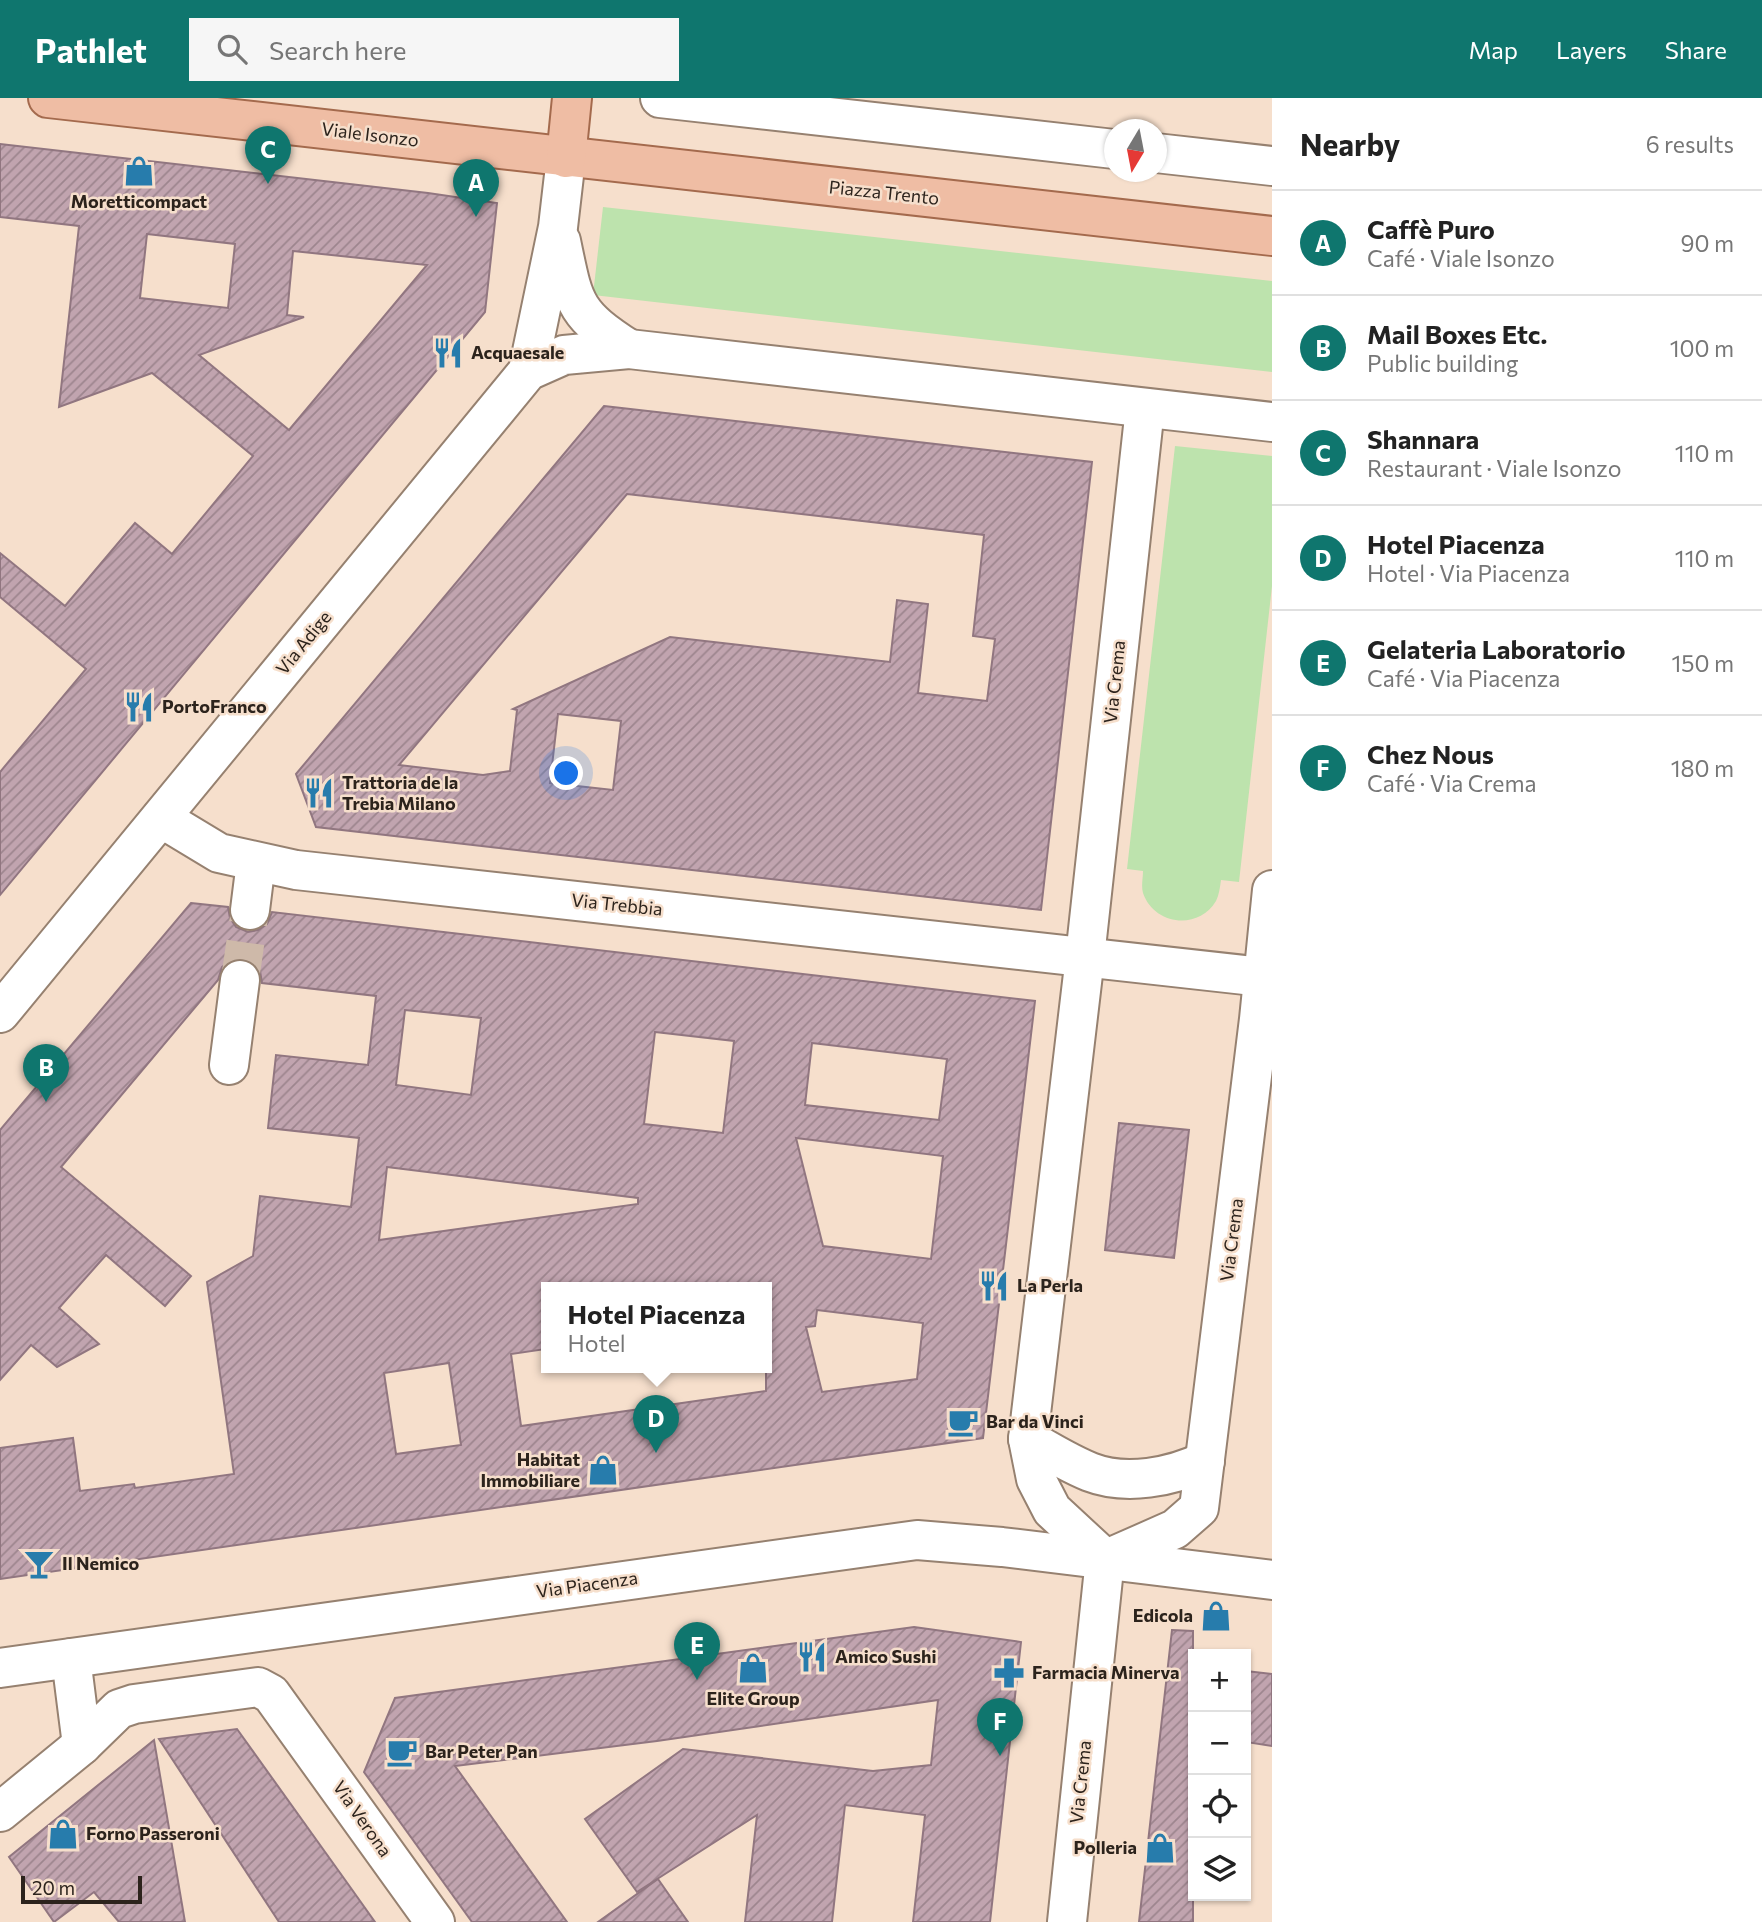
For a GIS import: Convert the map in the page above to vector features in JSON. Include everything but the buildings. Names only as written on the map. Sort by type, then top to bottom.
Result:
[{"type":"main road","name":"Viale Isonzo","points":[[48,98],[566,158]]},
{"type":"main road","points":[[566,158],[572,98]]},
{"type":"main road","name":"Piazza Trento","points":[[566,158],[1272,236]]},
{"type":"street","points":[[660,98],[1104,148]]},
{"type":"street","points":[[1167,154],[1272,166]]},
{"type":"street","points":[[528,371],[558,227],[566,158]]},
{"type":"street","points":[[558,227],[571,286],[579,308],[598,329],[629,348]]},
{"type":"street","points":[[528,371],[564,355],[629,348],[1272,422]]},
{"type":"street","name":"Via Adige","points":[[0,1013],[528,371]]},
{"type":"street","name":"Via Crema","points":[[1105,1559],[1052,1510],[1036,1479],[1028,1439],[1085,957],[1145,408]]},
{"type":"street","name":"Via Trebbia","points":[[160,818],[219,853],[296,870],[1085,957]]},
{"type":"street","points":[[250,910],[256,862]]},
{"type":"street","name":"Via Crema","points":[[1105,1559],[1175,1529],[1199,1508],[1267,978],[1272,890]]},
{"type":"street","points":[[1085,957],[1267,978]]},
{"type":"street","points":[[229,1065],[240,980]]},
{"type":"street","points":[[1028,1439],[1093,1473],[1117,1478],[1156,1478],[1185,1471],[1205,1461]]},
{"type":"street","name":"Via Piacenza","points":[[0,1668],[917,1540],[1105,1559],[1272,1580]]},
{"type":"street","name":"Via Crema","points":[[1067,1922],[1105,1559]]},
{"type":"street","points":[[0,1812],[82,1745],[71,1658]]},
{"type":"street","name":"Via Verona","points":[[82,1745],[119,1710],[134,1704],[258,1687],[271,1694],[435,1922]]},
{"type":"green space","points":[[603,207],[1272,281],[1272,372],[593,295]]},
{"type":"green space","points":[[1175,446],[1272,456],[1272,586],[1239,882],[1221,880],[1217,899],[1208,911],[1188,920],[1166,918],[1157,912],[1143,893],[1143,871],[1127,869]]},
{"type":"tunnel","points":[[240,980],[250,910]]},
{"type":"place","name":"Moretticompact","points":[[139,171]]},
{"type":"place","name":"Shannara","points":[[268,184]]},
{"type":"place","name":"Caffè Puro","points":[[476,217]]},
{"type":"place","name":"Acquaesale","points":[[448,353]]},
{"type":"place","name":"PortoFranco","points":[[139,707]]},
{"type":"place","name":"Trattoria de la Trebia Milano","points":[[319,793]]},
{"type":"place","name":"Mail Boxes Etc.","points":[[46,1102]]},
{"type":"place","name":"La Perla","points":[[994,1286]]},
{"type":"place","name":"Bar da Vinci","points":[[963,1422]]},
{"type":"place","name":"Hotel Piacenza","points":[[656,1453]]},
{"type":"place","name":"Habitat Immobiliare","points":[[603,1470]]},
{"type":"place","name":"Il Nemico","points":[[39,1564]]},
{"type":"place","name":"Edicola","points":[[1216,1616]]},
{"type":"place","name":"Amico Sushi","points":[[812,1657]]},
{"type":"place","name":"Elite Group","points":[[753,1668]]},
{"type":"place","name":"Farmacia Minerva","points":[[1009,1673]]},
{"type":"place","name":"Gelateria Laboratorio","points":[[697,1680]]},
{"type":"place","name":"Bar Peter Pan","points":[[402,1752]]},
{"type":"place","name":"Chez Nous","points":[[1000,1756]]},
{"type":"place","name":"Forno Passeroni","points":[[63,1834]]},
{"type":"place","name":"Polleria","points":[[1160,1848]]}]
